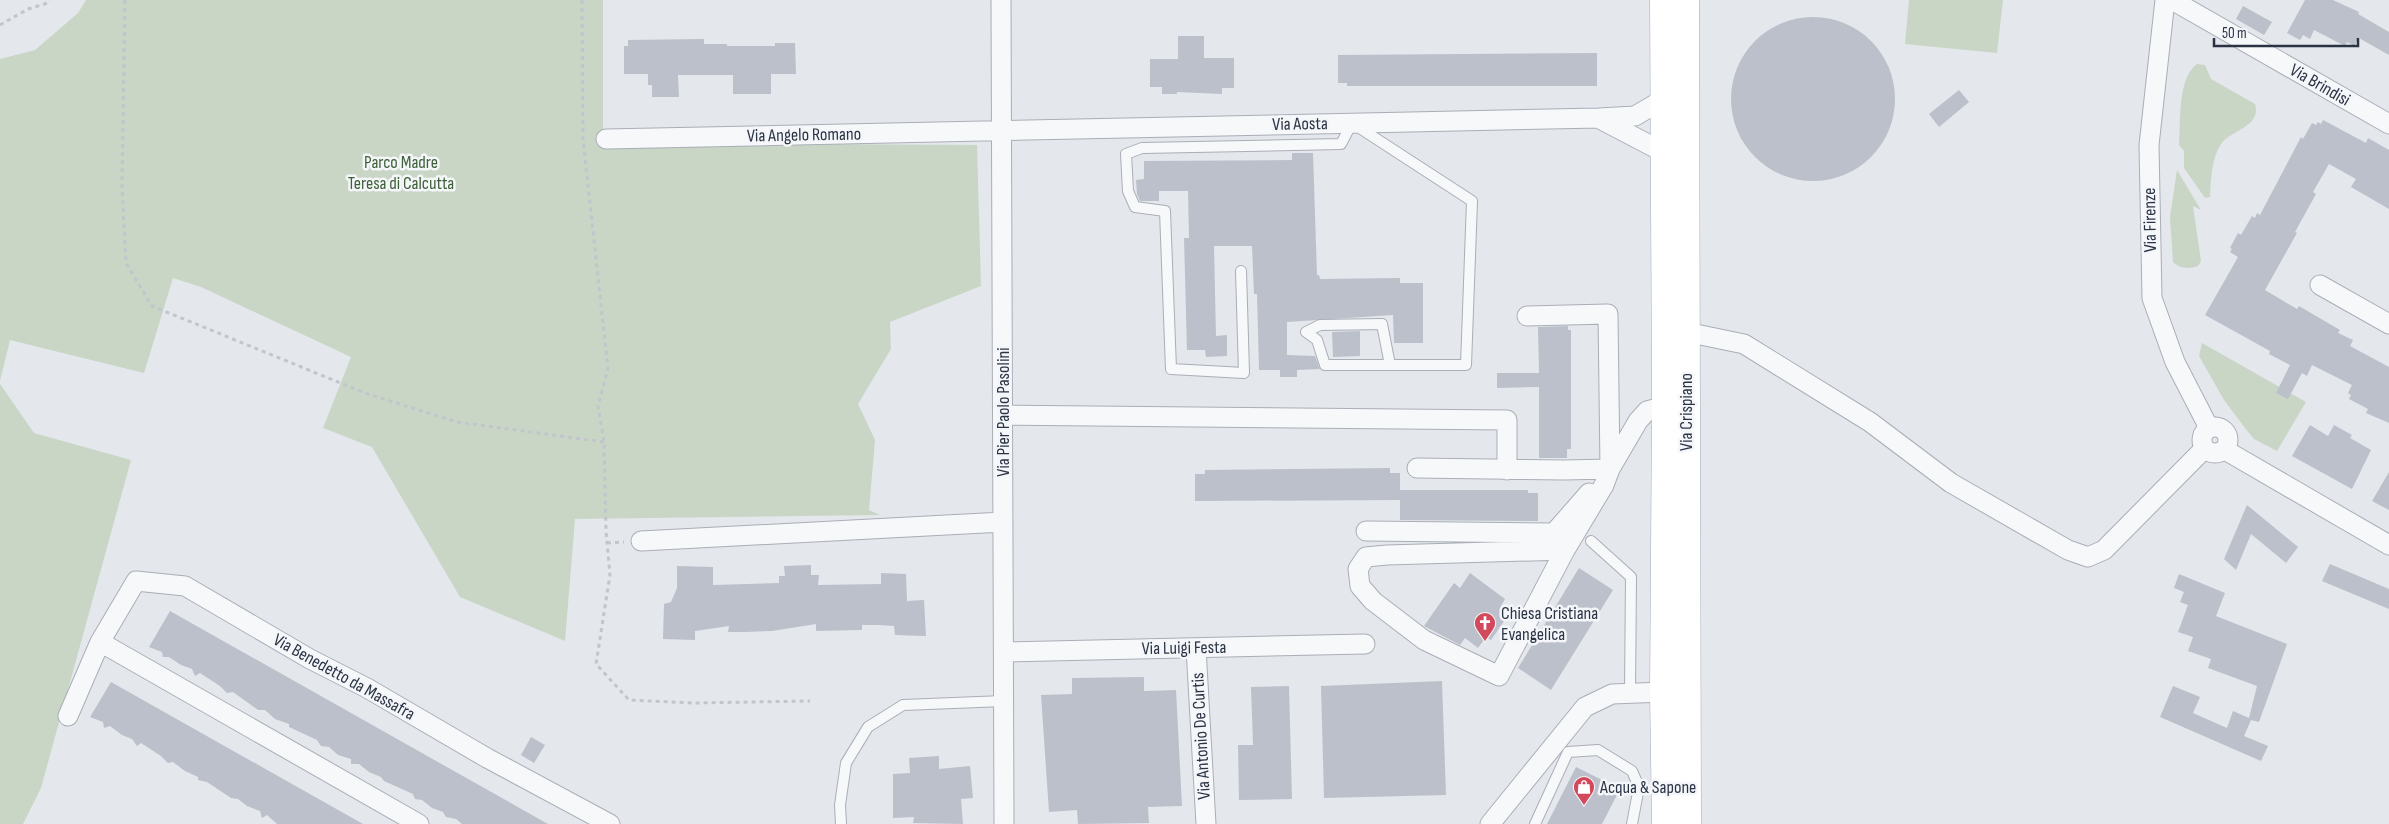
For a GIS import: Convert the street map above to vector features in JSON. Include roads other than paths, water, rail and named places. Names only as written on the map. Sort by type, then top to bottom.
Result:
[{"type":"main road","name":"Via Crispiano","points":[[1664,0],[1663,152],[1666,406],[1664,692],[1666,824]]},
{"type":"main road","name":"Via Crispiano","points":[[1685,0],[1687,824]]},
{"type":"street","name":"Via Pier Paolo Pasolini","points":[[1001,0],[1004,824]]},
{"type":"street","name":"Via Firenze","points":[[2166,0],[2149,145],[2152,298],[2175,362],[2209,428]]},
{"type":"street","name":"Via Brindisi","points":[[2172,0],[2389,124]]},
{"type":"street","points":[[1599,118],[1634,116],[1664,99]]},
{"type":"street","name":"Via Aosta","points":[[1002,130],[1599,118]]},
{"type":"street","points":[[1599,118],[1663,152]]},
{"type":"street","name":"Via Angelo Romano","points":[[606,139],[1002,130]]},
{"type":"street","points":[[2320,285],[2389,324]]},
{"type":"street","points":[[1417,468],[1507,470],[1610,469],[1608,314],[1528,316]]},
{"type":"street","points":[[1686,332],[1744,344],[1870,422],[1951,483],[2068,550],[2088,557],[2104,550],[2204,449]]},
{"type":"street","name":"Via Crispiano","points":[[1565,550],[1387,554],[1366,557],[1358,569],[1360,586],[1373,600],[1424,640],[1499,676],[1565,550],[1604,485],[1610,469],[1638,421],[1647,411],[1666,406]]},
{"type":"street","points":[[1003,415],[1507,420],[1507,470]]},
{"type":"street","points":[[2218,427],[2226,432],[2229,441],[2225,450],[2218,454],[2210,453],[2204,449],[2201,441],[2203,434],[2209,428],[2218,427]]},
{"type":"street","points":[[2225,450],[2389,545]]},
{"type":"street","name":"Via Crispiano","points":[[1366,532],[1554,533],[1610,469]]},
{"type":"street","points":[[641,541],[1003,522]]},
{"type":"street","name":"Via Benedetto da Massafra","points":[[68,716],[100,642],[136,581],[185,586],[310,659],[367,688],[487,758],[610,824]]},
{"type":"street","points":[[100,642],[419,824]]},
{"type":"street","name":"Via Luigi Festa","points":[[1004,652],[1365,644]]},
{"type":"street","name":"Via Antonio De Curtis","points":[[1196,648],[1206,824]]},
{"type":"street","points":[[1490,824],[1585,707],[1612,694],[1664,692]]},
{"type":"lane","points":[[1241,271],[1244,373],[1171,369],[1165,211],[1135,207],[1128,191],[1126,154],[1142,148],[1341,144],[1352,123],[1472,201],[1466,365],[1390,365],[1325,365],[1317,340],[1306,332],[1320,325],[1382,324],[1390,365]]},
{"type":"lane","points":[[1591,541],[1631,577],[1630,693]]},
{"type":"lane","points":[[841,824],[840,804],[846,763],[868,727],[903,705],[1004,701]]},
{"type":"lane","points":[[1535,824],[1568,752],[1598,750],[1632,771],[1639,787],[1632,824]]},
{"type":"place","name":"Chiesa Cristiana Evangelica","points":[[1485,642]]},
{"type":"place","name":"Acqua & Sapone","points":[[1584,806]]},
{"type":"park label","name":"Parco Madre Teresa di Calcutta","points":[[401,172]]}]
